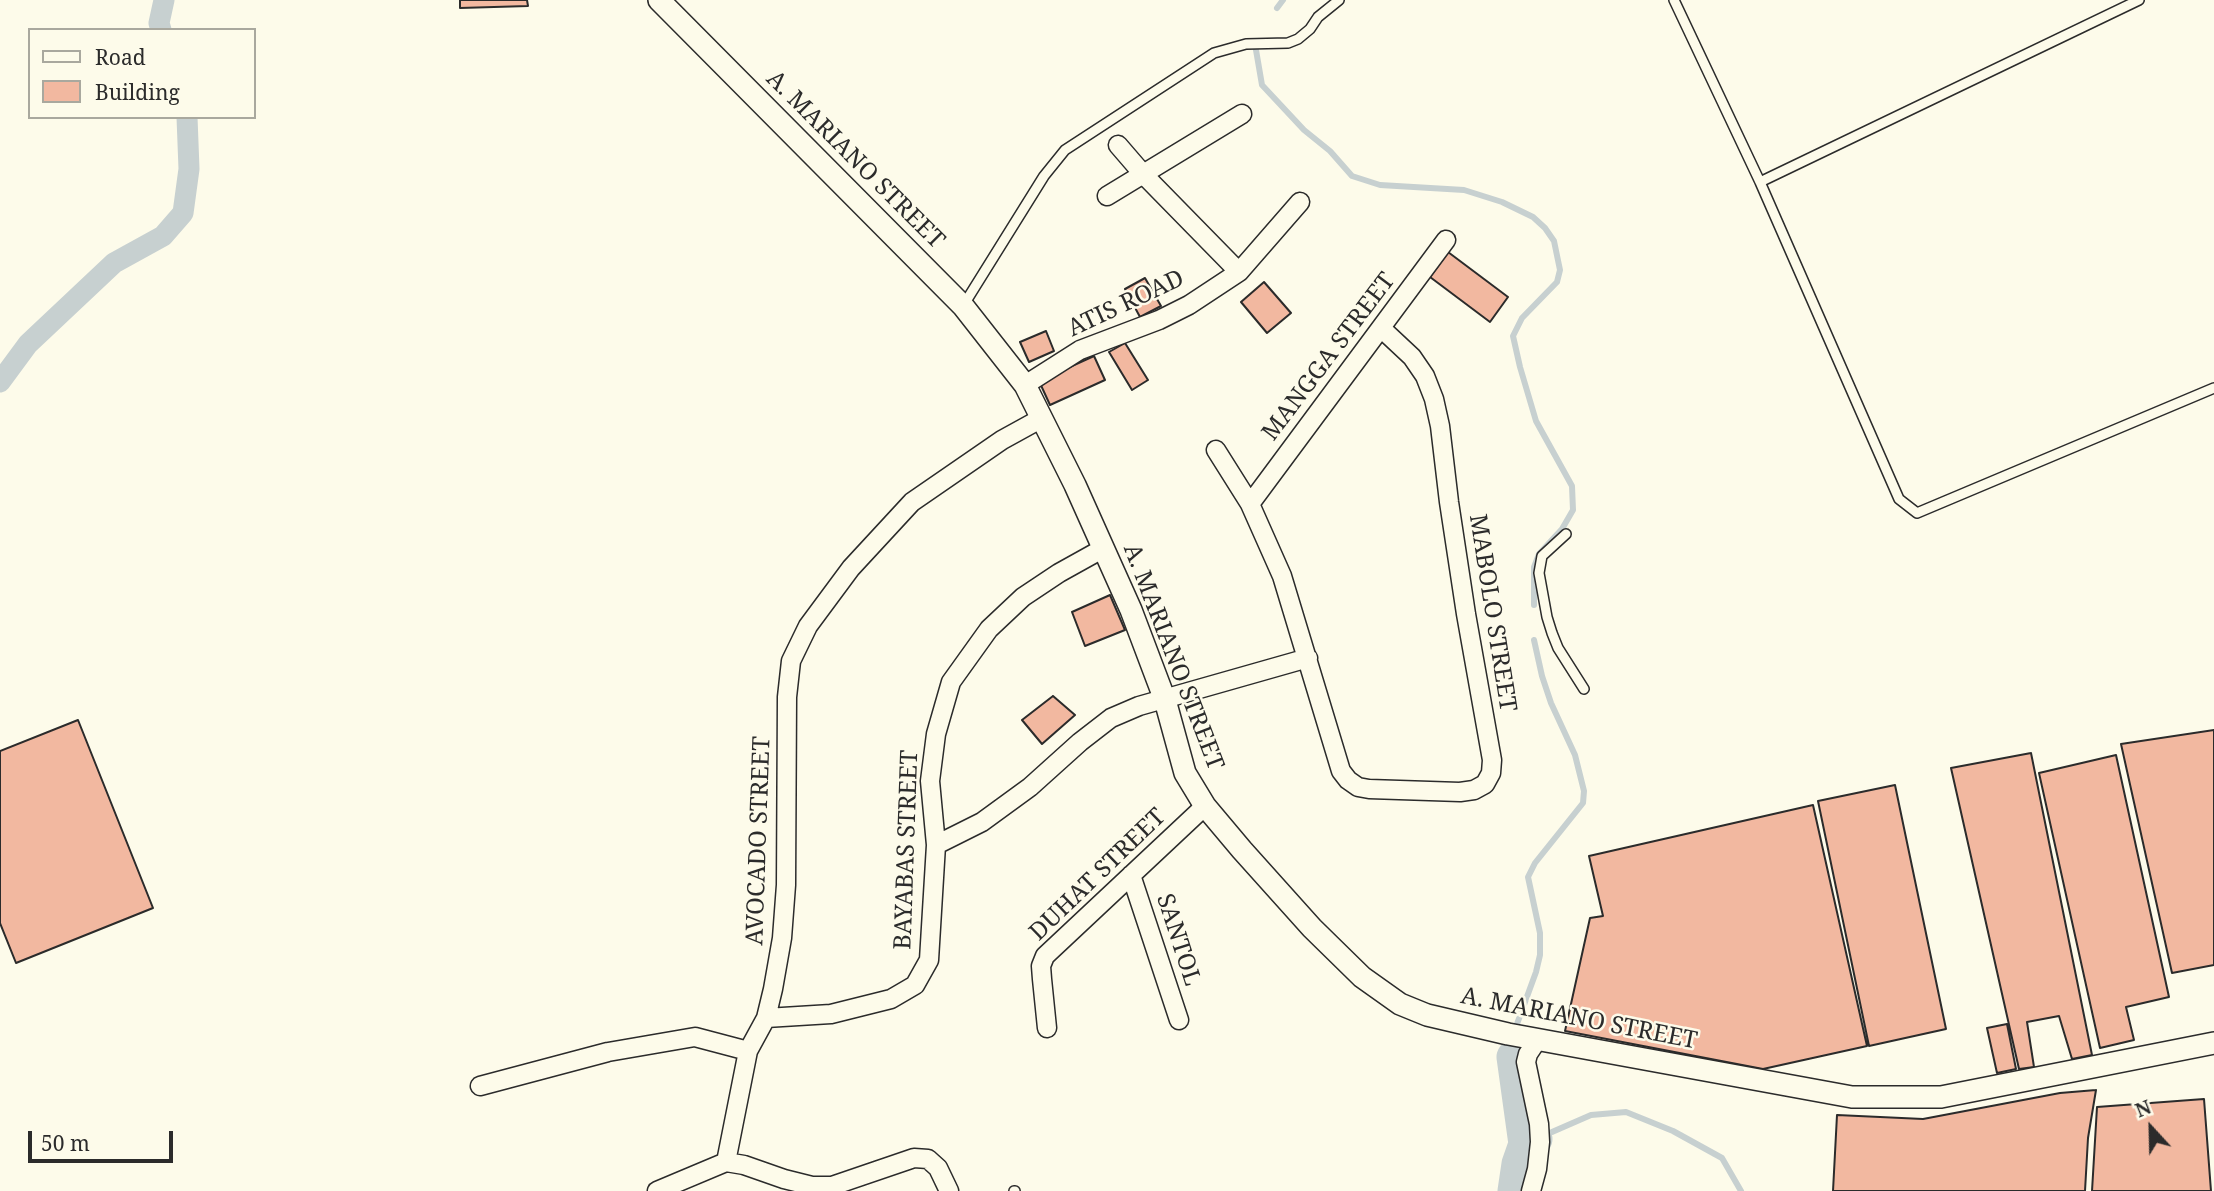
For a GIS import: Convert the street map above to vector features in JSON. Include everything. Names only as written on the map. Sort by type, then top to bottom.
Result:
[{"type":"street","name":"A. MARIANO STREET","points":[[659,0],[963,306],[1025,385],[1131,610],[1165,700],[1185,773],[1205,806],[1312,928],[1362,976],[1399,1004],[1427,1015],[1508,1034],[1852,1097],[1941,1097],[2214,1043]]},
{"type":"street","points":[[1107,196],[1242,114]]},
{"type":"street","points":[[1118,145],[1238,272]]},
{"type":"street","name":"ATIS ROAD","points":[[1025,385],[1080,350],[1159,320],[1189,305],[1238,272],[1300,202]]},
{"type":"street","name":"MANGGA STREET","points":[[1250,504],[1446,240]]},
{"type":"street","name":"MABOLO STREET","points":[[1308,658],[1337,760],[1348,780],[1358,787],[1369,789],[1460,792],[1474,790],[1485,784],[1491,773],[1492,761],[1466,614],[1434,398],[1426,376],[1412,356],[1381,328]]},
{"type":"street","name":"AVOCADO STREET","points":[[726,1163],[748,1051],[766,1018],[782,938],[786,885],[787,697],[792,660],[797,648],[808,626],[851,568],[912,502],[1002,440],[1042,418]]},
{"type":"street","points":[[936,845],[982,822],[1030,787],[1111,718],[1139,706],[1308,658],[1282,576],[1250,504],[1216,450]]},
{"type":"street","name":"BAYABAS STREET","points":[[766,1018],[831,1014],[891,999],[915,985],[929,960],[936,845],[930,781],[936,734],[951,682],[989,629],[1023,597],[1104,548]]},
{"type":"street","name":"DUHAT STREET","points":[[1047,1028],[1041,967],[1045,957],[1205,806]]},
{"type":"street","name":"SANTOL","points":[[1131,875],[1179,1020]]},
{"type":"street","points":[[480,1086],[608,1052],[695,1037],[748,1051]]},
{"type":"street","points":[[1531,1191],[1541,1142],[1526,1062],[1534,1038]]},
{"type":"street","points":[[657,1191],[726,1163],[744,1165],[812,1186],[832,1186],[914,1157],[928,1158],[938,1168],[949,1191]]},
{"type":"lane","points":[[963,306],[1044,176],[1065,150],[1214,53],[1246,44],[1288,43],[1298,39],[1310,29],[1318,17],[1339,0]]},
{"type":"lane","points":[[1674,0],[1760,182],[1899,499],[1917,513],[2214,388]]},
{"type":"lane","points":[[1760,182],[2139,0]]},
{"type":"lane","points":[[1566,534],[1542,556],[1539,573],[1552,633],[1558,648],[1584,689]]},
{"type":"building","points":[[460,0],[527,0],[528,6],[460,8]]},
{"type":"building","points":[[1448,252],[1508,297],[1490,322],[1430,277]]},
{"type":"building","points":[[1145,278],[1161,306],[1140,317],[1125,289]]},
{"type":"building","points":[[1264,282],[1291,313],[1267,333],[1241,302]]},
{"type":"building","points":[[1046,331],[1054,351],[1029,362],[1020,342]]},
{"type":"building","points":[[1125,343],[1148,380],[1132,390],[1109,352]]},
{"type":"building","points":[[1094,356],[1105,380],[1050,405],[1039,381]]},
{"type":"building","points":[[1110,595],[1125,630],[1085,646],[1072,612]]},
{"type":"building","points":[[1053,696],[1075,715],[1042,744],[1022,720]]},
{"type":"building","points":[[78,720],[153,908],[16,963],[0,923],[0,751]]},
{"type":"building","points":[[2214,730],[2214,965],[2172,973],[2121,744]]},
{"type":"building","points":[[2031,753],[2092,1055],[2072,1059],[2059,1016],[2027,1022],[2034,1067],[2019,1069],[1951,768]]},
{"type":"building","points":[[2116,755],[2169,997],[2126,1007],[2134,1040],[2100,1048],[2039,773]]},
{"type":"building","points":[[1895,785],[1946,1029],[1869,1046],[1818,801]]},
{"type":"building","points":[[1813,805],[1867,1046],[1763,1069],[1565,1031],[1590,918],[1603,916],[1589,856]]},
{"type":"building","points":[[2007,1024],[2016,1069],[1997,1073],[1987,1028]]},
{"type":"building","points":[[2096,1090],[2088,1138],[2085,1191],[1833,1191],[1837,1115],[1923,1119],[2060,1093]]},
{"type":"building","points":[[2204,1099],[2211,1191],[2092,1191],[2097,1107]]},
{"type":"waterway","points":[[160,28],[164,0]]},
{"type":"waterway","points":[[1277,8],[1283,0]]},
{"type":"waterway","points":[[1256,50],[1262,85],[1352,176],[1380,185],[1464,190],[1502,202],[1533,217],[1554,241],[1560,270],[1557,282],[1522,318],[1513,336],[1536,421],[1572,486],[1573,510],[1562,529],[1539,554],[1534,567],[1534,605]]},
{"type":"waterway","points":[[0,382],[28,344],[114,263],[163,236],[183,213],[189,169],[187,119]]},
{"type":"waterway","points":[[1514,1057],[1517,1024],[1540,955],[1540,933],[1528,877],[1535,863],[1583,803],[1584,791],[1575,755],[1551,703],[1542,676],[1534,640]]},
{"type":"waterway","points":[[1514,1057],[1526,1144]]},
{"type":"waterway","points":[[1552,1132],[1591,1115],[1626,1112],[1673,1131],[1722,1158],[1741,1191]]},
{"type":"waterway","points":[[1515,1191],[1519,1164],[1526,1144],[1535,1139]]}]
